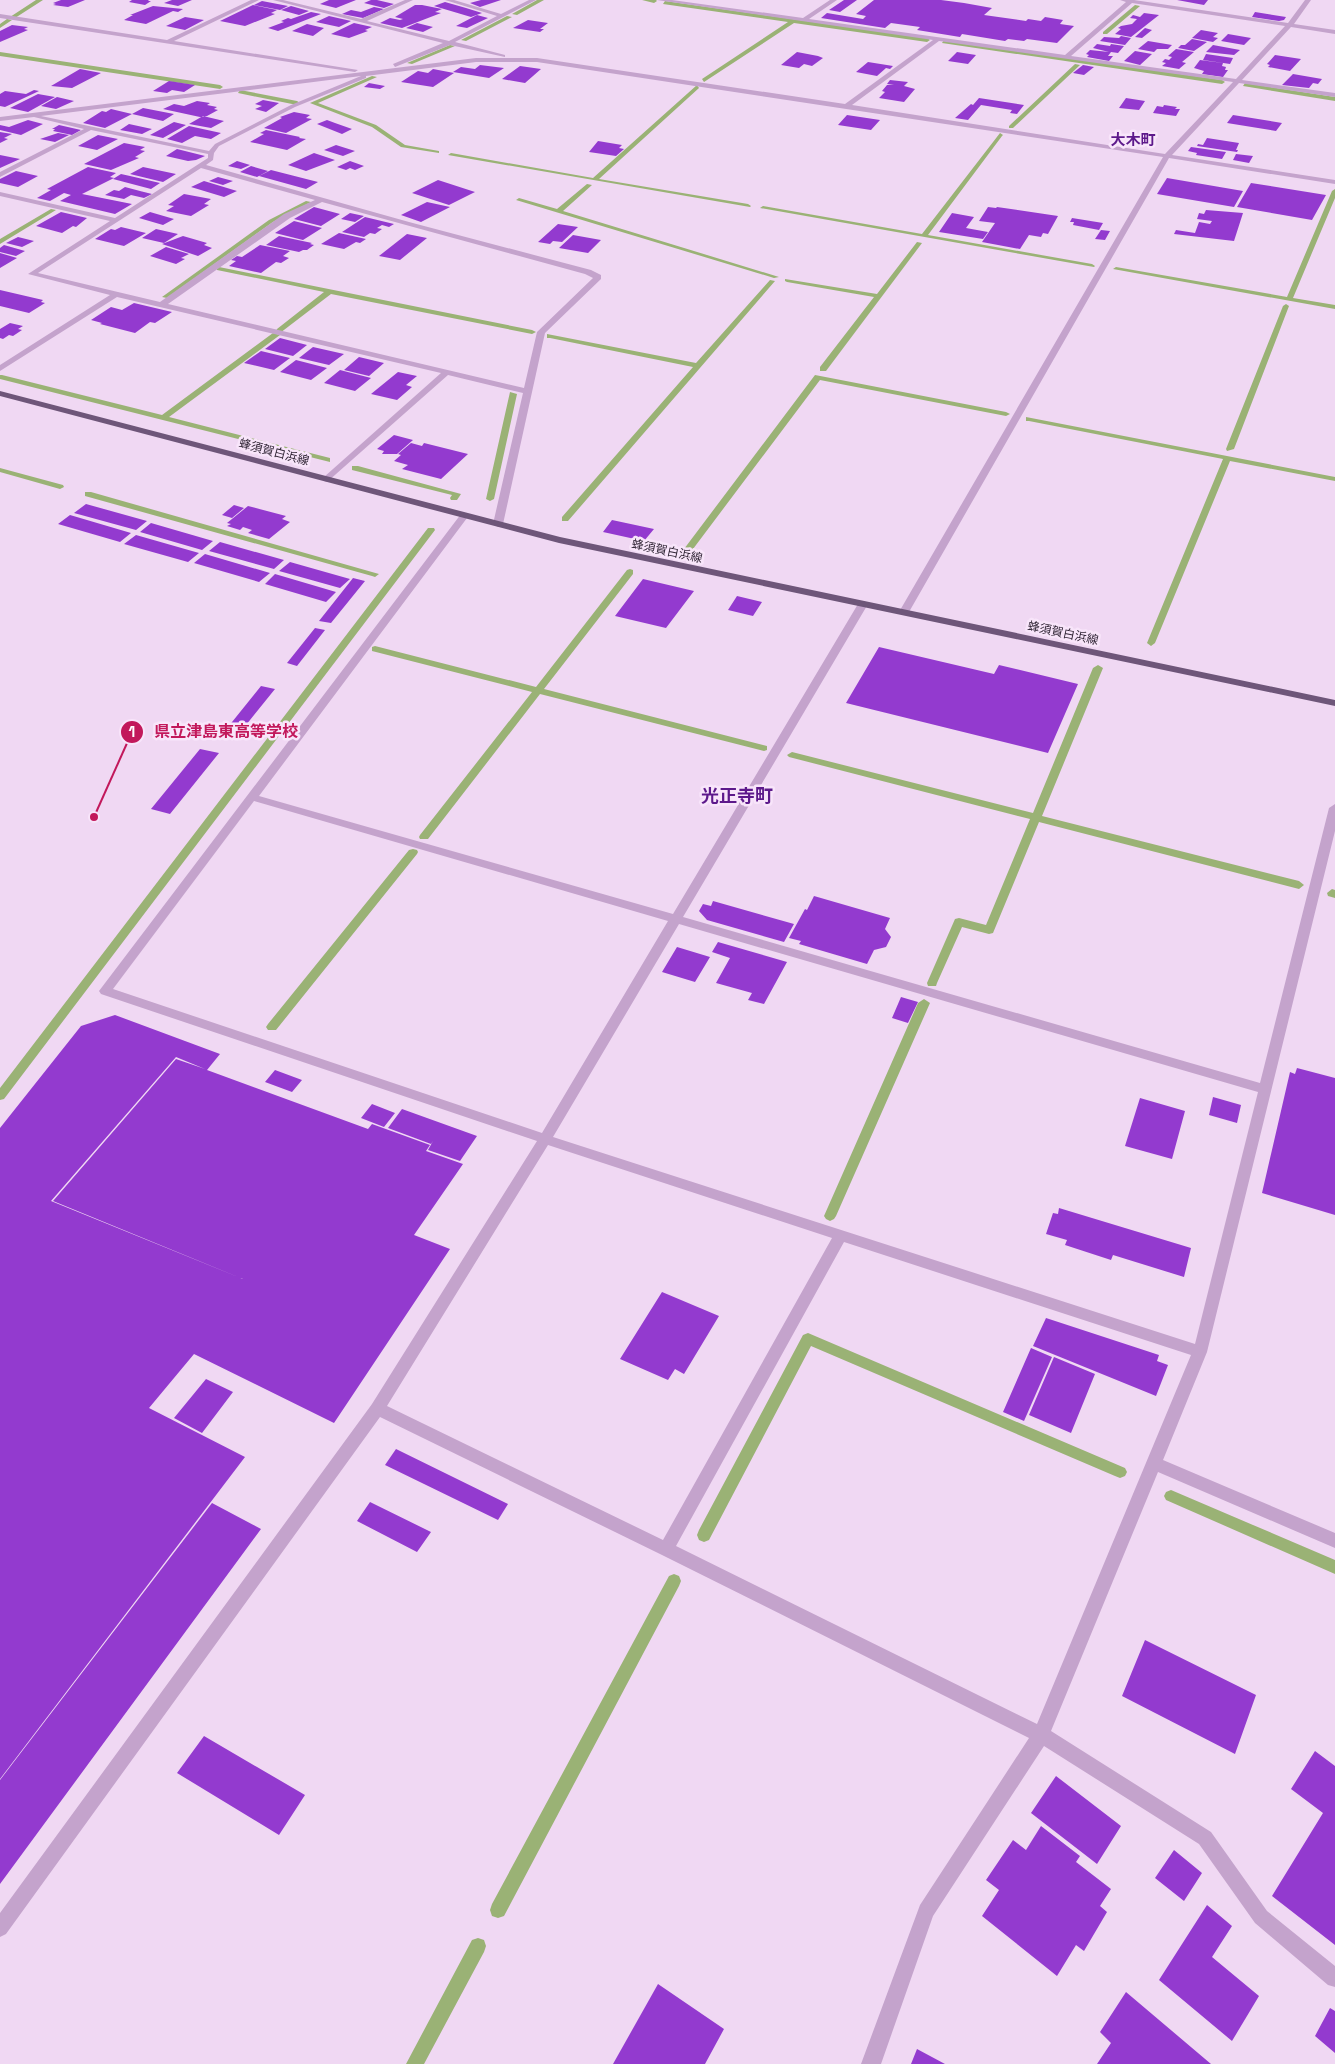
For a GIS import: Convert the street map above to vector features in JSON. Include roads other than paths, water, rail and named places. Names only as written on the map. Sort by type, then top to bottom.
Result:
[{"type":"main road","name":"蜂須賀白浜線","points":[[0,393],[464,516],[641,558],[1335,703]]},
{"type":"street","points":[[169,41],[256,0]]},
{"type":"street","points":[[276,0],[504,55],[503,59]]},
{"type":"street","points":[[362,21],[410,0]]},
{"type":"street","points":[[448,0],[502,16]]},
{"type":"street","points":[[461,4],[474,0]]},
{"type":"street","points":[[388,70],[391,66],[451,42],[533,0]]},
{"type":"street","points":[[660,0],[1335,95]]},
{"type":"street","points":[[804,20],[834,0]]},
{"type":"street","points":[[1123,0],[1335,32]]},
{"type":"street","points":[[904,612],[1167,156],[1290,25],[1308,0]]},
{"type":"street","points":[[1066,57],[1131,1]]},
{"type":"street","points":[[0,16],[358,70],[367,76],[293,106],[218,145],[211,153],[211,159],[201,166],[32,274],[529,392]]},
{"type":"street","points":[[847,106],[938,38]]},
{"type":"street","points":[[0,119],[388,70],[503,59],[560,62],[1335,182]]},
{"type":"street","points":[[27,115],[211,153]]},
{"type":"street","points":[[0,175],[90,128]]},
{"type":"street","points":[[201,166],[406,224],[588,272],[598,277],[541,332],[498,524]]},
{"type":"street","points":[[0,194],[116,220]]},
{"type":"street","points":[[161,305],[287,216],[323,199]]},
{"type":"street","points":[[0,369],[116,294]]},
{"type":"street","points":[[327,479],[446,372]]},
{"type":"street","points":[[464,516],[105,991],[545,1138],[1200,1352]]},
{"type":"street","points":[[0,1928],[376,1409],[545,1138],[863,604]]},
{"type":"street","points":[[251,797],[1266,1090]]},
{"type":"street","points":[[871,2064],[926,1911],[1041,1734],[1200,1352],[1335,808]]},
{"type":"street","points":[[666,1549],[841,1235]]},
{"type":"street","points":[[376,1409],[666,1549],[1041,1734],[1204,1838],[1261,1917],[1335,1978]]},
{"type":"street","points":[[1153,1463],[1335,1541]]},
{"type":"waterway","points":[[13,17],[40,0]]},
{"type":"waterway","points":[[515,14],[541,0]]},
{"type":"waterway","points":[[645,0],[654,1]]},
{"type":"waterway","points":[[665,3],[793,21]]},
{"type":"waterway","points":[[1105,33],[1137,6]]},
{"type":"waterway","points":[[464,40],[509,17]]},
{"type":"waterway","points":[[0,26],[9,20]]},
{"type":"waterway","points":[[704,80],[793,21]]},
{"type":"waterway","points":[[793,21],[927,40]]},
{"type":"waterway","points":[[944,42],[1222,82]]},
{"type":"waterway","points":[[410,63],[452,46]]},
{"type":"waterway","points":[[0,54],[220,87]]},
{"type":"waterway","points":[[1011,127],[1077,65]]},
{"type":"waterway","points":[[374,77],[313,103],[374,126],[403,146],[437,152]]},
{"type":"waterway","points":[[1245,85],[1335,99]]},
{"type":"waterway","points":[[595,179],[697,87]]},
{"type":"waterway","points":[[240,92],[297,103]]},
{"type":"waterway","points":[[924,236],[1000,135]]},
{"type":"waterway","points":[[451,155],[748,206]]},
{"type":"waterway","points":[[558,212],[589,185]]},
{"type":"waterway","points":[[1289,299],[1335,191]]},
{"type":"waterway","points":[[519,200],[558,212]]},
{"type":"waterway","points":[[165,297],[271,221],[308,202]]},
{"type":"waterway","points":[[763,208],[1092,266]]},
{"type":"waterway","points":[[0,242],[53,210]]},
{"type":"waterway","points":[[558,212],[776,277]]},
{"type":"waterway","points":[[823,369],[919,243]]},
{"type":"waterway","points":[[219,269],[330,291]]},
{"type":"waterway","points":[[1116,269],[1335,307]]},
{"type":"waterway","points":[[787,280],[878,296]]},
{"type":"waterway","points":[[565,519],[772,281]]},
{"type":"waterway","points":[[280,331],[330,291]]},
{"type":"waterway","points":[[330,291],[532,332]]},
{"type":"waterway","points":[[1230,449],[1286,306]]},
{"type":"waterway","points":[[163,418],[276,335]]},
{"type":"waterway","points":[[550,336],[698,366]]},
{"type":"waterway","points":[[2,377],[327,460]]},
{"type":"waterway","points":[[687,551],[818,377],[1006,414]]},
{"type":"waterway","points":[[490,499],[513,394]]},
{"type":"waterway","points":[[1029,419],[1335,479]]},
{"type":"waterway","points":[[1151,643],[1227,458]]},
{"type":"waterway","points":[[355,468],[457,494],[454,498]]},
{"type":"waterway","points":[[0,470],[60,487]]},
{"type":"waterway","points":[[88,494],[375,574]]},
{"type":"waterway","points":[[0,1096],[431,530]]},
{"type":"waterway","points":[[538,690],[630,572]]},
{"type":"waterway","points":[[375,649],[538,690]]},
{"type":"waterway","points":[[1036,818],[1098,668]]},
{"type":"waterway","points":[[424,837],[538,690]]},
{"type":"waterway","points":[[538,690],[764,748]]},
{"type":"waterway","points":[[792,755],[1036,818]]},
{"type":"waterway","points":[[932,983],[959,922],[989,930],[1036,818]]},
{"type":"waterway","points":[[1036,818],[1299,885]]},
{"type":"waterway","points":[[272,1027],[413,852]]},
{"type":"waterway","points":[[830,1216],[924,1003]]},
{"type":"waterway","points":[[704,1535],[808,1339],[1120,1472]]},
{"type":"waterway","points":[[1171,1496],[1335,1567]]},
{"type":"waterway","points":[[498,1910],[674,1581]]},
{"type":"waterway","points":[[415,2064],[478,1946]]},
{"type":"place","name":"県立津島東高等学校","points":[[94,817]]},
{"type":"district","name":"大木町","points":[[1133,140]]},
{"type":"district","name":"光正寺町","points":[[737,796]]}]
